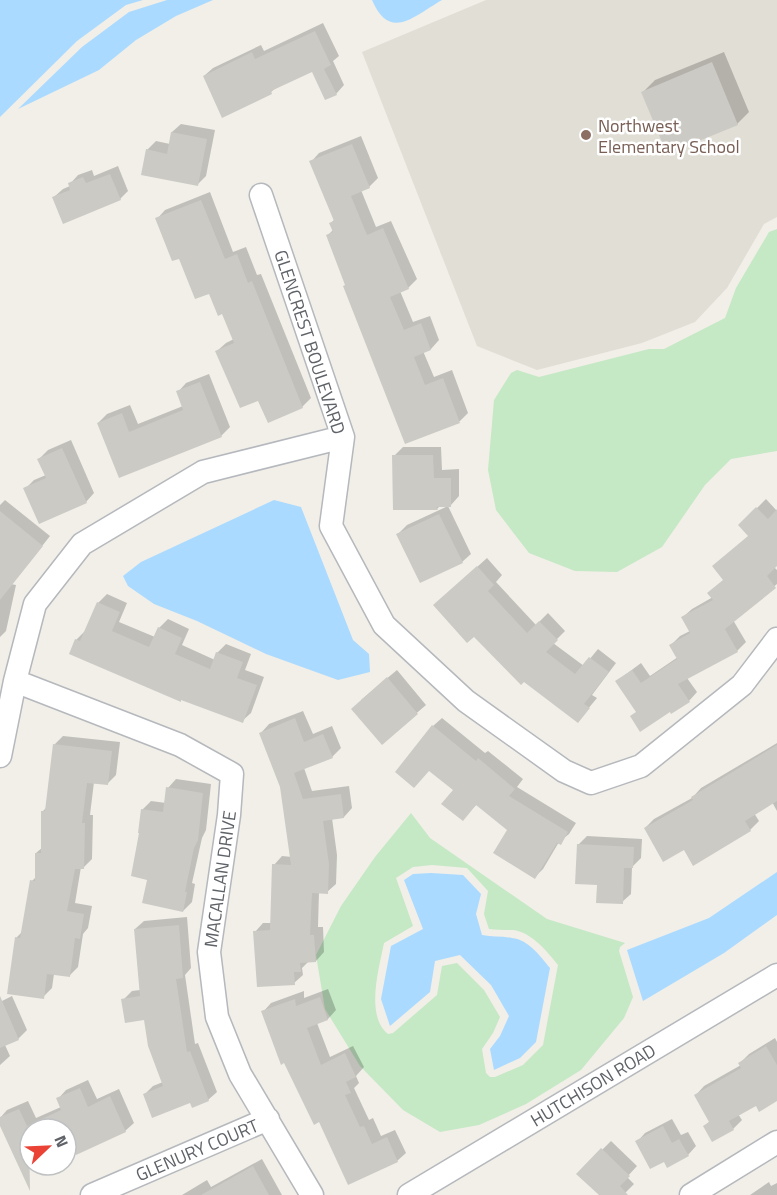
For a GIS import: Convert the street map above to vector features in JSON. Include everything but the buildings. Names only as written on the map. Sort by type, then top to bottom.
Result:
[{"type":"street","name":"GLENCREST BOULEVARD","points":[[261,195],[343,437],[330,526],[384,625],[466,701],[564,771],[591,783],[641,766],[742,685],[777,639]]},
{"type":"street","points":[[0,756],[15,681],[35,604],[82,544],[203,472],[343,437]]},
{"type":"street","name":"MACALLAN DRIVE","points":[[15,681],[180,745],[232,774],[229,815],[209,952],[217,1017],[240,1074],[312,1195]]},
{"type":"street","name":"HUTCHISON ROAD","points":[[409,1195],[774,986]]},
{"type":"street","name":"GLENURY COURT","points":[[92,1195],[268,1119]]},
{"type":"street","points":[[691,1195],[777,1142]]},
{"type":"shaded area","name":"Northwest Elementary School","points":[[486,0],[777,0],[777,217],[764,224],[727,288],[695,322],[642,343],[537,370],[477,346],[362,52]]},
{"type":"green space","points":[[777,229],[777,451],[731,459],[705,485],[662,547],[617,572],[575,571],[529,553],[496,510],[488,470],[494,400],[511,373],[517,370],[539,377],[649,349],[664,349],[725,318],[736,288],[769,232]]},
{"type":"green space","points":[[411,813],[430,838],[547,919],[625,943],[619,951],[633,997],[624,1018],[581,1070],[526,1104],[479,1125],[440,1132],[403,1110],[360,1066],[325,1009],[316,955],[341,906],[375,857]],"holes":[[[432,865],[467,868],[488,891],[484,914],[489,929],[513,930],[526,934],[544,948],[558,965],[543,1045],[523,1065],[495,1077],[490,1077],[486,1073],[482,1049],[500,1017],[484,990],[457,963],[442,966],[437,995],[393,1033],[388,1034],[381,1026],[375,1004],[377,978],[384,943],[413,926],[396,878],[413,867]]]},
{"type":"water","points":[[0,0],[143,0],[126,5],[77,41],[0,117]]},
{"type":"water","points":[[167,0],[213,0],[176,16],[136,40],[99,70],[18,109],[82,47],[129,12]]},
{"type":"water","points":[[372,0],[442,0],[412,18],[395,23],[379,13]]},
{"type":"water","points":[[274,500],[301,507],[353,640],[369,654],[370,672],[338,680],[266,654],[197,621],[154,604],[128,586],[123,576],[141,562]]},
{"type":"water","points":[[777,872],[777,915],[724,953],[643,1001],[627,950],[709,918]]},
{"type":"water","points":[[413,874],[463,875],[481,894],[476,914],[482,935],[518,939],[534,949],[550,968],[536,1042],[520,1058],[494,1070],[490,1049],[500,1036],[509,1016],[491,985],[460,955],[435,961],[430,992],[390,1026],[381,999],[391,946],[423,929],[404,880]]},
{"type":"place","name":"Northwest Elementary School","points":[[586,135]]}]
